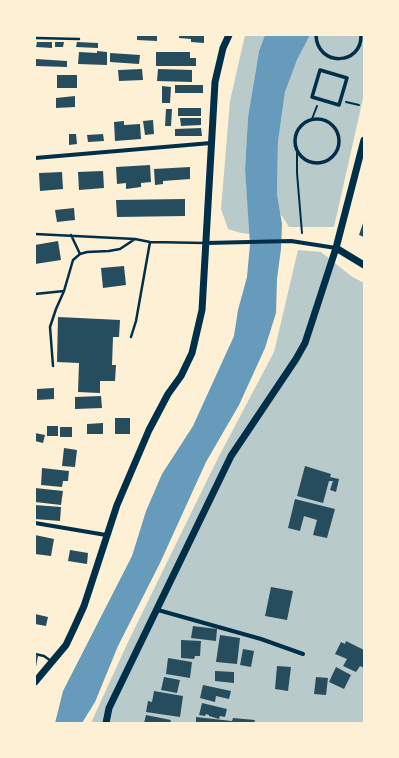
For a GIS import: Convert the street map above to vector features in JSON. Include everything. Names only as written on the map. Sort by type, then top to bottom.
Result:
[{"type":"street","points":[[35,682],[66,645],[84,606],[116,505],[148,430],[168,394],[181,376],[192,353],[202,310],[215,82],[223,48],[229,35]]},
{"type":"street","points":[[316,35],[316,42],[322,52],[326,56],[338,59],[354,53],[360,43],[361,35]]},
{"type":"street","points":[[320,70],[347,78],[341,100],[339,105],[312,97],[320,70]]},
{"type":"street","points":[[312,119],[324,120],[334,126],[340,142],[336,153],[328,161],[316,164],[305,160],[297,152],[295,140],[296,134],[302,125],[312,119]]},
{"type":"street","points":[[106,723],[109,708],[158,610],[231,456],[296,359],[305,343],[336,248],[364,140]]},
{"type":"street","points":[[35,158],[211,143]]},
{"type":"street","points":[[205,243],[291,241],[336,248],[364,265]]},
{"type":"street","points":[[35,523],[106,535]]},
{"type":"street","points":[[158,610],[261,639],[303,654]]},
{"type":"lane","points":[[35,38],[79,39]]},
{"type":"lane","points":[[35,234],[135,239],[150,242],[205,243]]},
{"type":"lane","points":[[71,235],[80,254]]},
{"type":"lane","points":[[53,366],[50,327],[64,291],[73,260],[80,254],[87,252],[120,249],[135,239]]},
{"type":"lane","points":[[131,337],[136,321],[150,242]]},
{"type":"lane","points":[[35,294],[64,291]]},
{"type":"lane","points":[[35,654],[44,656],[51,662]]},
{"type":"path","points":[[312,119],[319,99]]},
{"type":"path","points":[[341,100],[359,105]]},
{"type":"path","points":[[297,152],[297,173],[302,233]]},
{"type":"shaded area","points":[[245,35],[265,35],[259,51],[248,117],[245,169],[250,234],[228,229],[221,209],[230,101]]},
{"type":"shaded area","points":[[310,35],[364,35],[364,94],[334,227],[289,227],[280,213],[277,194],[278,142],[285,92],[297,60]]},
{"type":"shaded area","points":[[298,250],[321,252],[351,276],[364,283],[364,723],[91,723],[128,642],[218,458],[274,352]]},
{"type":"water","points":[[265,35],[310,35],[297,60],[285,92],[278,142],[277,194],[282,224],[281,249],[277,279],[276,313],[265,348],[239,405],[206,462],[160,563],[118,646],[95,702],[82,723],[55,723],[63,691],[132,556],[146,511],[162,474],[193,426],[234,336],[238,310],[247,277],[250,244],[245,169],[248,117],[259,51]]},
{"type":"building","points":[[137,35],[157,35],[157,41],[137,40]]},
{"type":"building","points":[[179,35],[204,35],[204,43],[191,42],[191,39],[179,38]]},
{"type":"building","points":[[37,42],[52,42],[52,48],[36,47]]},
{"type":"building","points":[[55,42],[64,42],[63,47],[55,47]]},
{"type":"building","points":[[77,42],[98,43],[98,48],[76,47]]},
{"type":"building","points":[[97,51],[107,52],[107,65],[78,64],[79,52],[97,53]]},
{"type":"building","points":[[156,52],[190,52],[190,58],[196,58],[196,66],[156,66]]},
{"type":"building","points":[[110,53],[140,55],[139,64],[110,62]]},
{"type":"building","points":[[36,59],[67,61],[67,67],[36,66]]},
{"type":"building","points":[[142,69],[143,80],[119,81],[118,70]]},
{"type":"building","points":[[158,69],[192,70],[192,82],[157,81]]},
{"type":"building","points":[[57,75],[77,75],[77,88],[57,88]]},
{"type":"building","points":[[175,85],[203,85],[203,93],[175,93]]},
{"type":"building","points":[[162,86],[171,87],[170,103],[162,103]]},
{"type":"building","points":[[75,96],[75,107],[56,108],[56,98]]},
{"type":"building","points":[[178,108],[201,108],[201,116],[178,116]]},
{"type":"building","points":[[166,109],[172,109],[171,126],[165,126]]},
{"type":"building","points":[[180,118],[201,118],[201,125],[181,126]]},
{"type":"building","points":[[153,120],[154,134],[145,135],[143,121]]},
{"type":"building","points":[[124,121],[124,125],[140,124],[141,139],[115,141],[114,122]]},
{"type":"building","points":[[201,128],[202,136],[175,136],[175,129]]},
{"type":"building","points":[[69,134],[76,134],[77,144],[69,145]]},
{"type":"building","points":[[103,134],[104,141],[88,142],[87,135]]},
{"type":"building","points":[[150,165],[151,182],[141,183],[141,187],[126,189],[126,183],[117,184],[116,167]]},
{"type":"building","points":[[190,167],[190,179],[163,181],[163,184],[155,185],[154,169]]},
{"type":"building","points":[[103,171],[104,188],[79,190],[78,172]]},
{"type":"building","points":[[62,172],[63,189],[40,191],[39,173]]},
{"type":"building","points":[[185,199],[185,216],[117,217],[116,200]]},
{"type":"building","points":[[74,208],[75,220],[57,222],[55,210]]},
{"type":"building","points":[[364,220],[364,237],[359,235]]},
{"type":"building","points":[[58,241],[61,260],[35,264],[35,245]]},
{"type":"building","points":[[124,266],[126,285],[103,288],[101,268]]},
{"type":"building","points":[[58,317],[120,320],[119,337],[113,337],[112,365],[116,365],[115,381],[100,381],[100,393],[78,392],[79,363],[57,362]]},
{"type":"building","points":[[54,388],[54,399],[37,400],[37,389]]},
{"type":"building","points":[[101,396],[102,408],[75,409],[75,397]]},
{"type":"building","points":[[115,418],[130,418],[130,434],[115,434]]},
{"type":"building","points":[[103,423],[103,434],[87,434],[87,424]]},
{"type":"building","points":[[47,426],[58,426],[58,436],[47,436]]},
{"type":"building","points":[[60,427],[72,427],[72,437],[60,437]]},
{"type":"building","points":[[35,433],[45,435],[43,443],[35,441]]},
{"type":"building","points":[[64,448],[77,450],[75,467],[62,466]]},
{"type":"building","points":[[305,466],[331,474],[330,477],[339,479],[336,492],[330,490],[333,481],[329,481],[323,503],[297,496]]},
{"type":"building","points":[[42,468],[69,471],[68,481],[63,481],[62,487],[41,485]]},
{"type":"building","points":[[35,488],[63,491],[61,505],[35,502]]},
{"type":"building","points":[[295,499],[335,509],[327,538],[313,535],[317,520],[304,516],[300,531],[288,528]]},
{"type":"building","points":[[35,505],[61,507],[60,521],[35,519]]},
{"type":"building","points":[[35,535],[54,539],[51,556],[35,554]]},
{"type":"building","points":[[70,550],[88,553],[87,564],[68,561]]},
{"type":"building","points":[[271,587],[293,591],[287,620],[265,616]]},
{"type":"building","points":[[35,614],[48,617],[46,626],[35,624]]},
{"type":"building","points":[[193,626],[217,629],[216,641],[191,638]]},
{"type":"building","points":[[220,635],[240,638],[237,664],[216,662]]},
{"type":"building","points":[[181,640],[201,641],[200,656],[195,656],[194,659],[181,658]]},
{"type":"building","points":[[346,641],[364,650],[364,668],[360,666],[356,672],[343,666],[347,659],[335,654],[341,642],[345,644]]},
{"type":"building","points":[[243,649],[254,651],[251,667],[240,665]]},
{"type":"building","points":[[35,656],[38,656],[36,667],[35,667]]},
{"type":"building","points":[[168,658],[192,662],[190,678],[166,674]]},
{"type":"building","points":[[277,666],[291,667],[288,691],[275,689]]},
{"type":"building","points":[[336,667],[351,675],[344,689],[329,682]]},
{"type":"building","points":[[215,671],[234,672],[234,683],[215,681]]},
{"type":"building","points":[[164,677],[180,680],[177,693],[161,690]]},
{"type":"building","points":[[316,677],[328,678],[326,695],[314,694]]},
{"type":"building","points":[[203,685],[231,691],[229,699],[216,696],[215,702],[200,698]]},
{"type":"building","points":[[154,691],[183,696],[180,717],[146,712],[148,701],[152,702]]},
{"type":"building","points":[[202,703],[227,709],[225,717],[220,716],[219,719],[206,714],[205,716],[199,715]]},
{"type":"building","points":[[146,715],[171,720],[170,723],[144,723]]},
{"type":"building","points":[[196,717],[232,721],[233,718],[255,720],[254,723],[196,723]]}]
